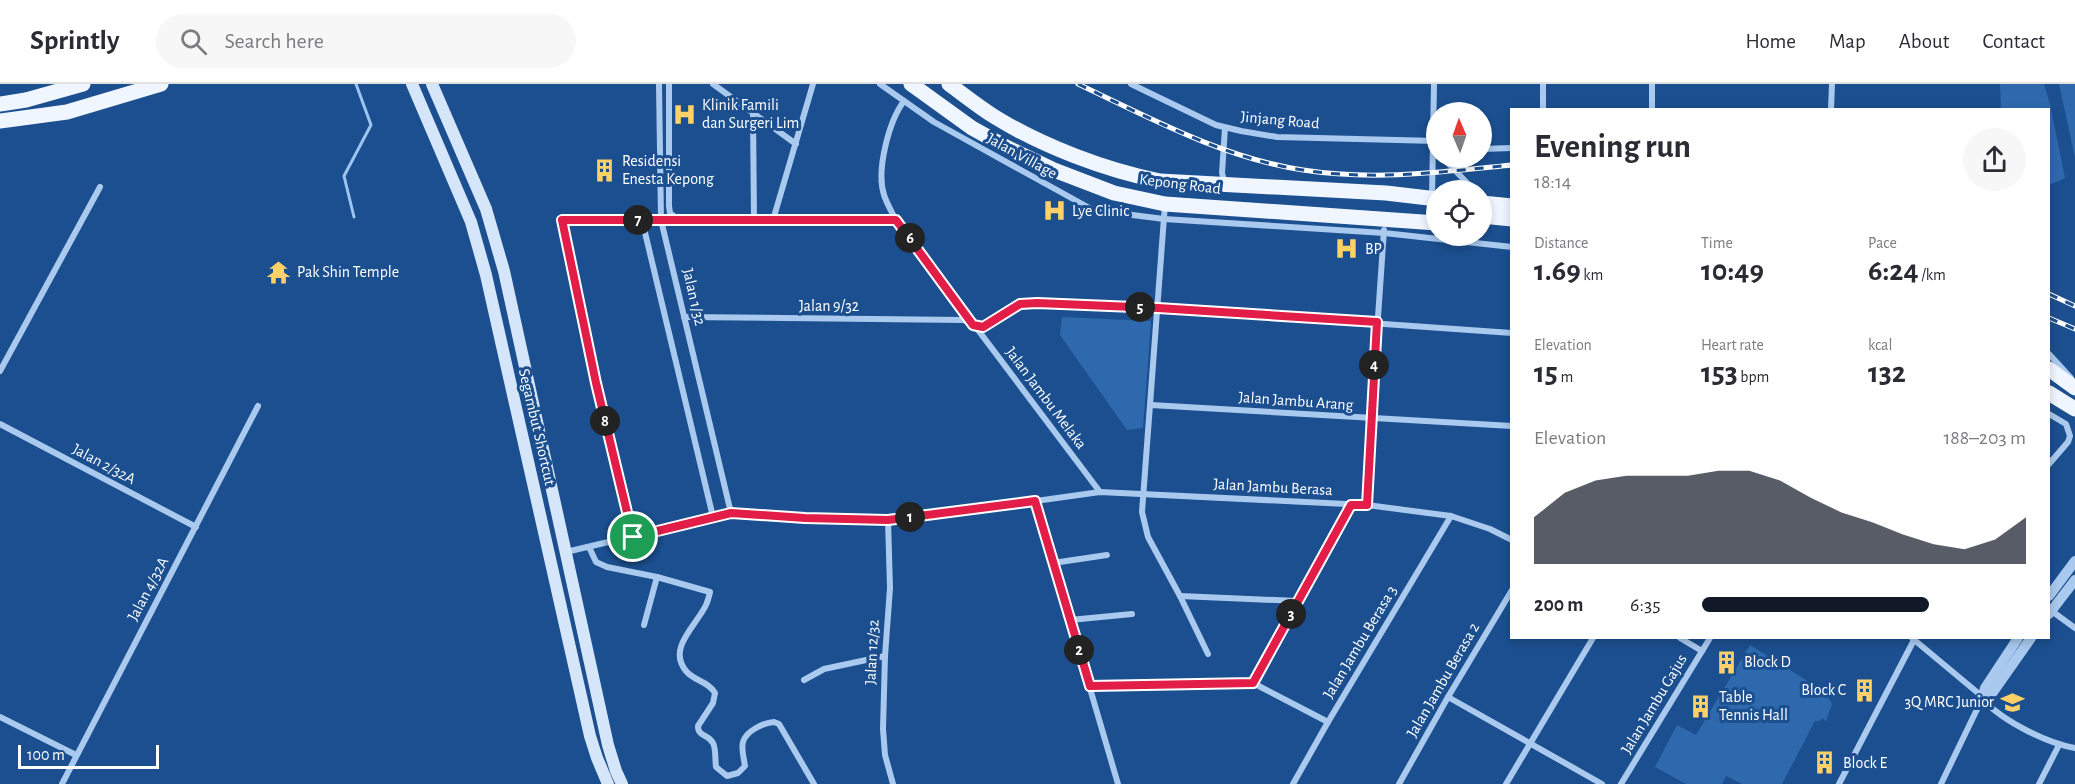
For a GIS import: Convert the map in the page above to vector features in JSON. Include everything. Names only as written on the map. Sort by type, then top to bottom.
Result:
[{"type":"main road","points":[[0,104],[26,100],[83,84]]},
{"type":"main road","points":[[67,112],[82,102],[127,84]]},
{"type":"main road","points":[[0,121],[67,112],[161,84]]},
{"type":"main road","name":"Segambut Shortcut","points":[[412,84],[471,222],[486,274],[597,758],[608,784]]},
{"type":"main road","name":"Segambut Shortcut","points":[[432,84],[486,209],[498,251],[608,745],[622,784]]},
{"type":"main road","name":"Kepong Road","points":[[911,84],[972,128],[1008,148],[1093,186],[1143,200],[1165,211],[1385,226],[1426,224]]},
{"type":"main road","name":"Kepong Road","points":[[949,84],[1012,127],[1105,166],[1139,177],[1160,181],[1386,193],[1426,200]]},
{"type":"main road","points":[[1492,206],[1510,206]]},
{"type":"main road","points":[[1492,210],[1510,218]]},
{"type":"main road","points":[[1492,228],[1510,229]]},
{"type":"main road","points":[[2050,370],[2075,388]]},
{"type":"main road","points":[[2050,381],[2075,395]]},
{"type":"main road","points":[[2050,394],[2075,409]]},
{"type":"main road","points":[[564,616],[557,558],[560,553],[566,552]]},
{"type":"main road","points":[[597,758],[598,784]]},
{"type":"street","name":"Jalan 1/32","points":[[658,84],[661,220],[731,513]]},
{"type":"street","points":[[669,84],[669,206],[670,213],[680,220]]},
{"type":"street","points":[[713,84],[796,144]]},
{"type":"street","points":[[773,220],[813,84]]},
{"type":"street","name":"Jalan Village","points":[[880,84],[934,122],[1086,207],[1104,213],[1165,211]]},
{"type":"street","name":"Jinjang Road","points":[[1131,84],[1225,128],[1277,137],[1426,143]]},
{"type":"street","points":[[1434,84],[1435,102]]},
{"type":"street","points":[[1543,84],[1543,108]]},
{"type":"street","points":[[1652,84],[1652,108]]},
{"type":"street","points":[[1831,108],[1832,84]]},
{"type":"street","name":"Jalan Jambu Melaka","points":[[904,101],[886,147],[881,178],[884,195],[896,220],[1100,492]]},
{"type":"street","points":[[753,113],[754,220]]},
{"type":"street","points":[[1225,128],[1222,173],[1224,180],[1230,185]]},
{"type":"street","points":[[1492,149],[1510,148]]},
{"type":"street","points":[[1453,168],[1465,180]]},
{"type":"street","points":[[0,371],[100,187]]},
{"type":"street","points":[[1165,211],[1142,512],[1146,530],[1208,654]]},
{"type":"street","points":[[633,537],[596,383],[562,220],[896,220]]},
{"type":"street","points":[[642,220],[713,517]]},
{"type":"street","points":[[1367,505],[1377,322],[1385,226],[1510,247]]},
{"type":"street","points":[[973,325],[983,327],[1020,304],[1037,303],[1158,308],[1510,333]]},
{"type":"street","name":"Jalan 9/32","points":[[684,317],[963,320],[973,325]]},
{"type":"street","points":[[2050,355],[2075,382]]},
{"type":"street","name":"Jalan Jambu Arang","points":[[1151,405],[1510,426]]},
{"type":"street","name":"Jalan 4/32A","points":[[62,784],[258,406]]},
{"type":"street","points":[[2050,415],[2066,424],[2070,436],[2068,442],[2050,463]]},
{"type":"street","name":"Jalan 2/32A","points":[[0,424],[196,527]]},
{"type":"street","name":"Jalan Jambu Berasa","points":[[566,552],[731,513],[888,520],[1100,492],[1367,505],[1451,516],[1510,539]]},
{"type":"street","points":[[1035,501],[1118,784]]},
{"type":"street","points":[[1253,683],[1351,505]]},
{"type":"street","name":"Jalan Jambu Berasa 3","points":[[1293,784],[1451,516]]},
{"type":"street","name":"Jalan 12/32","points":[[888,520],[890,588],[883,729],[885,755],[893,784]]},
{"type":"street","points":[[589,547],[596,562],[607,567],[657,577],[710,592],[706,605],[682,643],[679,653],[680,661],[687,673],[711,686],[715,693],[713,703],[697,730],[712,740],[716,767],[727,776],[738,773],[745,766],[742,744],[744,739],[753,730],[774,722],[779,724],[814,784]]},
{"type":"street","points":[[1053,563],[1107,555]]},
{"type":"street","points":[[2050,595],[2075,561]]},
{"type":"street","points":[[644,625],[657,577]]},
{"type":"street","points":[[2075,580],[2050,611],[2075,628]]},
{"type":"street","name":"Jalan Jambu Berasa 2","points":[[1399,784],[1510,593]]},
{"type":"street","points":[[1180,596],[1298,601]]},
{"type":"street","points":[[1070,620],[1132,614]]},
{"type":"street","points":[[1506,784],[1592,639]]},
{"type":"street","points":[[1682,639],[1702,651]]},
{"type":"street","name":"Jalan Jambu Gajus","points":[[1621,784],[1709,639]]},
{"type":"street","points":[[1839,784],[1913,639]]},
{"type":"street","points":[[1915,639],[2002,715],[2059,745],[2075,748]]},
{"type":"street","points":[[1941,784],[1982,699],[1985,688],[2017,639]]},
{"type":"street","points":[[1982,699],[1993,692],[2030,639]]},
{"type":"street","points":[[804,680],[820,670],[885,656]]},
{"type":"street","points":[[1090,686],[1253,683],[1328,722]]},
{"type":"street","points":[[1448,697],[1602,784]]},
{"type":"street","points":[[0,717],[76,755]]},
{"type":"street","points":[[2039,784],[2059,745]]},
{"type":"shaded area","points":[[2000,84],[2044,84],[2050,104],[2065,178],[2050,185],[2050,108],[2001,108]]},
{"type":"shaded area","points":[[2059,84],[2075,84],[2075,158]]},
{"type":"shaded area","points":[[1062,317],[1151,321],[1143,428],[1127,430],[1060,335]]},
{"type":"shaded area","points":[[1750,645],[1825,692],[1832,704],[1826,721],[1822,718],[1820,721],[1815,721],[1782,784],[1742,784],[1726,776],[1722,784],[1686,784],[1655,767],[1677,725],[1696,735]]},
{"type":"waterway","points":[[354,217],[344,176],[371,125],[356,84]]},
{"type":"railway","points":[[1078,84],[1160,123],[1216,146],[1244,156],[1303,170],[1381,175],[1434,173],[1510,165]]},
{"type":"railway","points":[[2050,294],[2075,306]]},
{"type":"railway","points":[[2050,318],[2075,329]]},
{"type":"place","name":"Klinik Famili dan Surgeri Lim","points":[[684,114]]},
{"type":"place","name":"Residensi Enesta Kepong","points":[[604,170]]},
{"type":"place","name":"Lye Clinic","points":[[1054,211]]},
{"type":"place","name":"BP","points":[[1347,249]]},
{"type":"place","name":"Pak Shin Temple","points":[[279,272]]},
{"type":"place","name":"Block D","points":[[1726,662]]},
{"type":"place","name":"Block C","points":[[1864,690]]},
{"type":"place","name":"3Q MRC Junior","points":[[2012,702]]},
{"type":"place","name":"Table Tennis Hall","points":[[1701,706]]},
{"type":"place","name":"Block E","points":[[1825,763]]},
{"type":"route","points":[[562,220],[896,220],[973,325],[983,327],[1020,304],[1037,303],[1377,322],[1367,505],[1351,505],[1253,683],[1090,686],[1035,501],[888,520],[731,513],[633,537],[596,383],[562,220]]}]
